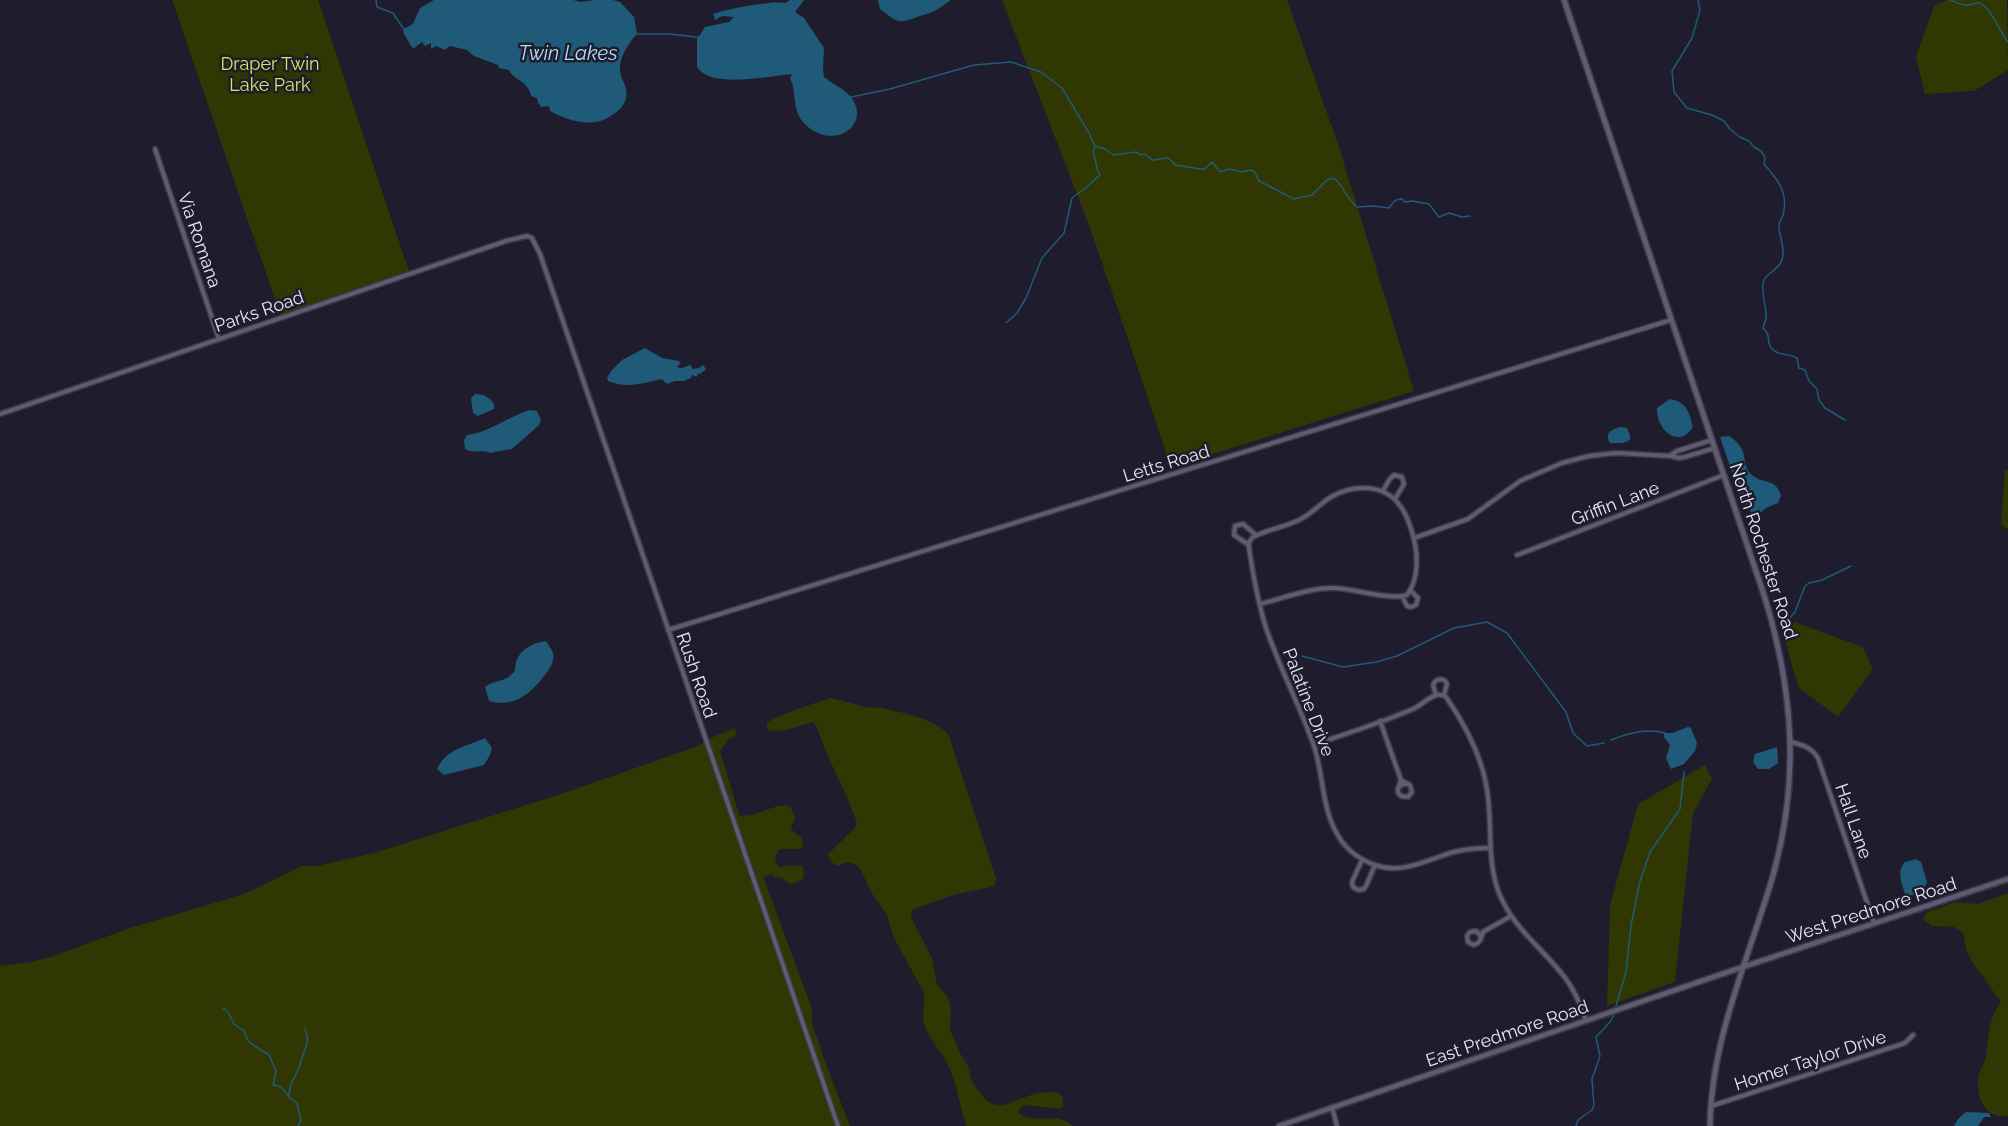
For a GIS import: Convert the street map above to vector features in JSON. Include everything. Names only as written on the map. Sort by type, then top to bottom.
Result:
[{"type":"main road","name":"North Rochester Road","points":[[1564,0],[1774,628],[1786,685],[1791,769],[1783,835],[1772,879],[1721,1041],[1714,1080],[1710,1126]]},
{"type":"street","name":"Via Romana","points":[[155,149],[219,339]]},
{"type":"street","name":"Parks Road","points":[[0,414],[506,241],[527,236]]},
{"type":"street","name":"Rush Road","points":[[527,236],[532,238],[540,254],[838,1126]]},
{"type":"street","name":"Letts Road","points":[[668,630],[1671,320]]},
{"type":"street","points":[[1671,456],[1677,451],[1712,440]]},
{"type":"street","points":[[1414,538],[1468,519],[1520,481],[1562,463],[1589,456],[1616,453],[1679,458],[1714,448]]},
{"type":"street","points":[[1383,491],[1394,475],[1402,477],[1404,484],[1395,499]]},
{"type":"street","name":"Griffin Lane","points":[[1517,555],[1724,475]]},
{"type":"street","points":[[1249,545],[1251,539],[1256,536],[1298,521],[1327,500],[1344,492],[1365,488],[1383,491],[1395,499],[1406,515],[1414,538],[1417,562],[1407,595],[1326,589],[1260,604]]},
{"type":"street","name":"Palatine Drive","points":[[1256,536],[1243,524],[1235,526],[1234,535],[1249,545],[1260,604],[1275,653],[1314,745],[1330,820],[1347,848],[1362,860],[1393,868],[1409,867],[1452,853],[1490,848]]},
{"type":"street","points":[[1402,596],[1407,606],[1416,605],[1418,598],[1410,590]]},
{"type":"street","points":[[1436,695],[1433,685],[1440,679],[1445,680],[1448,684],[1444,695]]},
{"type":"street","points":[[1314,745],[1414,709],[1436,695],[1444,695]]},
{"type":"street","points":[[1444,695],[1465,726],[1480,762],[1488,795],[1490,848],[1494,876],[1511,916],[1523,933],[1566,979],[1579,1000],[1586,1020]]},
{"type":"street","points":[[1380,721],[1401,780],[1399,795],[1408,797],[1412,792],[1411,787],[1401,780]]},
{"type":"street","name":"Hall Lane","points":[[1791,742],[1806,746],[1818,758],[1874,923]]},
{"type":"street","points":[[1399,786],[1408,784]]},
{"type":"street","points":[[1362,860],[1352,882],[1356,889],[1364,889],[1375,865]]},
{"type":"street","name":"West Predmore Road","points":[[1743,967],[2008,879]]},
{"type":"street","points":[[1483,932],[1479,943],[1474,945],[1468,942],[1468,934],[1472,931],[1483,932],[1511,916]]},
{"type":"street","points":[[1476,932],[1480,934],[1481,939]]},
{"type":"street","name":"East Predmore Road","points":[[1279,1126],[1743,967]]},
{"type":"street","name":"Homer Taylor Drive","points":[[1711,1106],[1905,1043],[1913,1035]]},
{"type":"street","points":[[1332,1107],[1338,1126]]},
{"type":"green space","name":"Draper Twin Lake Park","points":[[172,0],[318,0],[410,274],[281,317]]},
{"type":"green space","points":[[1002,0],[1287,0],[1338,144],[1414,391],[1171,467],[1093,236]]},
{"type":"green space","points":[[1947,0],[2007,0],[2008,70],[1974,91],[1925,94],[1916,57],[1934,6]]},
{"type":"green space","points":[[2005,470],[2008,470],[2008,530],[2001,524]]},
{"type":"green space","points":[[1794,622],[1863,647],[1873,669],[1838,717],[1798,687],[1785,640]]},
{"type":"green space","points":[[830,698],[918,717],[936,725],[949,736],[996,879],[995,885],[953,895],[912,910],[911,917],[932,958],[937,985],[948,997],[951,1010],[950,1029],[977,1089],[987,1101],[996,1105],[1004,1105],[1036,1093],[1057,1092],[1063,1097],[1063,1107],[1060,1109],[1026,1105],[1020,1108],[1018,1113],[1031,1118],[1060,1119],[1073,1126],[966,1126],[949,1067],[924,1024],[924,993],[893,936],[887,915],[871,892],[861,870],[855,864],[845,862],[839,866],[829,857],[828,854],[855,828],[857,823],[817,727],[813,722],[786,730],[771,731],[767,728],[767,723],[777,717]]},
{"type":"green space","points":[[735,728],[736,735],[728,740],[720,751],[739,815],[752,815],[777,806],[790,806],[795,818],[792,830],[802,838],[803,846],[799,849],[780,849],[775,860],[779,867],[792,865],[803,867],[804,877],[790,884],[782,878],[773,877],[772,874],[764,876],[764,879],[812,1009],[812,1023],[850,1126],[0,1126],[0,966],[51,957],[130,928],[244,894],[302,866],[317,866],[374,853],[561,794],[698,746]]},
{"type":"green space","points":[[1705,765],[1712,779],[1693,813],[1675,982],[1607,1006],[1610,905],[1638,804]]},
{"type":"green space","points":[[2008,893],[2008,1116],[2000,1116],[1988,1111],[1984,1106],[1979,1093],[1978,1078],[1985,1059],[1991,1021],[2001,1002],[1967,952],[1963,932],[1954,927],[1932,926],[1923,919],[1926,913],[1955,902],[1978,904]]},
{"type":"water","name":"Twin Lakes","points":[[434,0],[573,0],[581,2],[613,0],[620,2],[634,17],[637,34],[621,59],[620,70],[626,92],[624,104],[619,110],[597,122],[581,122],[565,118],[550,111],[549,106],[541,107],[537,98],[531,96],[527,87],[509,70],[499,68],[498,65],[474,56],[467,50],[450,46],[445,50],[436,46],[431,49],[431,43],[425,46],[422,42],[413,49],[403,29],[413,24],[420,8]]},
{"type":"water","points":[[790,0],[804,0],[795,12],[804,18],[824,48],[824,77],[844,90],[853,100],[857,110],[856,119],[852,127],[844,133],[835,136],[824,135],[813,131],[803,122],[796,106],[790,78],[792,74],[741,80],[727,79],[704,74],[697,67],[697,37],[705,27],[729,22],[734,17],[722,16],[715,20],[713,14],[750,6],[786,3]]},
{"type":"water","points":[[878,0],[951,0],[933,12],[899,21],[880,9]]},
{"type":"water","points":[[645,348],[662,358],[679,361],[680,364],[676,367],[682,368],[690,365],[693,369],[703,365],[706,369],[698,373],[697,377],[692,375],[684,381],[667,384],[662,379],[628,385],[608,381],[607,378],[612,370],[622,360]]},
{"type":"water","points":[[475,394],[488,398],[494,404],[494,409],[478,416],[473,413],[471,398]]},
{"type":"water","points":[[1670,399],[1684,405],[1692,422],[1693,427],[1681,437],[1669,434],[1660,423],[1657,408]]},
{"type":"water","points":[[530,410],[537,411],[541,420],[539,425],[512,449],[490,453],[465,449],[464,440],[467,435],[483,431]]},
{"type":"water","points":[[1620,427],[1627,428],[1630,440],[1623,443],[1610,443],[1609,432]]},
{"type":"water","points":[[1729,436],[1736,441],[1743,452],[1746,466],[1752,475],[1776,486],[1781,496],[1778,503],[1766,508],[1754,519],[1750,518],[1751,512],[1741,499],[1720,437]]},
{"type":"water","points":[[546,641],[553,653],[552,662],[534,688],[514,701],[498,703],[489,701],[485,687],[514,672],[518,657],[524,650],[536,643]]},
{"type":"water","points":[[1691,728],[1697,743],[1695,751],[1684,764],[1671,769],[1666,758],[1670,745],[1664,733],[1672,733]]},
{"type":"water","points":[[485,738],[492,748],[484,765],[444,775],[437,769],[452,752]]},
{"type":"water","points":[[1777,747],[1778,763],[1769,769],[1758,769],[1753,762],[1755,754]]},
{"type":"water","points":[[1916,859],[1921,862],[1927,882],[1918,893],[1908,895],[1905,894],[1900,878],[1901,870],[1905,862]]},
{"type":"water","points":[[1966,1112],[1989,1113],[1991,1117],[1984,1117],[1978,1126],[1954,1126]]},
{"type":"waterway","points":[[376,0],[377,7],[393,13],[403,28]]},
{"type":"waterway","points":[[1698,0],[1700,10],[1692,38],[1672,71],[1674,92],[1687,108],[1724,121],[1730,129],[1761,151],[1765,157],[1764,164],[1781,186],[1784,207],[1779,226],[1783,255],[1780,264],[1765,278],[1763,283],[1766,317],[1763,328],[1772,349],[1797,358],[1799,368],[1805,370],[1825,408],[1845,420]]},
{"type":"waterway","points":[[1950,0],[1964,5],[1978,3],[1983,5],[2008,42]]},
{"type":"waterway","points":[[637,34],[696,37]]},
{"type":"waterway","points":[[851,97],[890,89],[974,65],[1011,62],[1041,72],[1062,88],[1095,146],[1093,152],[1100,175],[1072,198],[1064,233],[1042,258],[1026,298],[1017,313],[1006,323]]},
{"type":"waterway","points":[[1095,146],[1113,155],[1137,152],[1140,155],[1145,154],[1152,160],[1167,158],[1175,165],[1201,169],[1212,162],[1220,172],[1229,169],[1242,172],[1251,170],[1255,172],[1259,181],[1294,199],[1312,195],[1327,180],[1334,178],[1357,207],[1389,208],[1395,201],[1402,199],[1405,202],[1429,204],[1439,217],[1449,213],[1462,217],[1470,216]]},
{"type":"waterway","points":[[1787,632],[1787,621],[1795,612],[1805,586],[1851,566]]},
{"type":"waterway","points":[[1302,656],[1343,667],[1376,662],[1397,656],[1454,628],[1487,622],[1507,633],[1566,712],[1573,733],[1587,746],[1604,743]]},
{"type":"waterway","points":[[1611,740],[1638,732],[1665,733]]},
{"type":"waterway","points":[[1616,1006],[1626,972],[1631,925],[1640,881],[1650,852],[1680,809],[1684,772]]},
{"type":"waterway","points":[[223,1008],[228,1012],[234,1024],[244,1031],[249,1042],[269,1055],[276,1071],[273,1085],[281,1087],[297,1103],[301,1121],[298,1126]]},
{"type":"waterway","points":[[1576,1126],[1578,1120],[1592,1110],[1594,1105],[1592,1079],[1600,1056],[1596,1037],[1614,1015]]},
{"type":"waterway","points":[[289,1095],[307,1044],[305,1029]]}]
